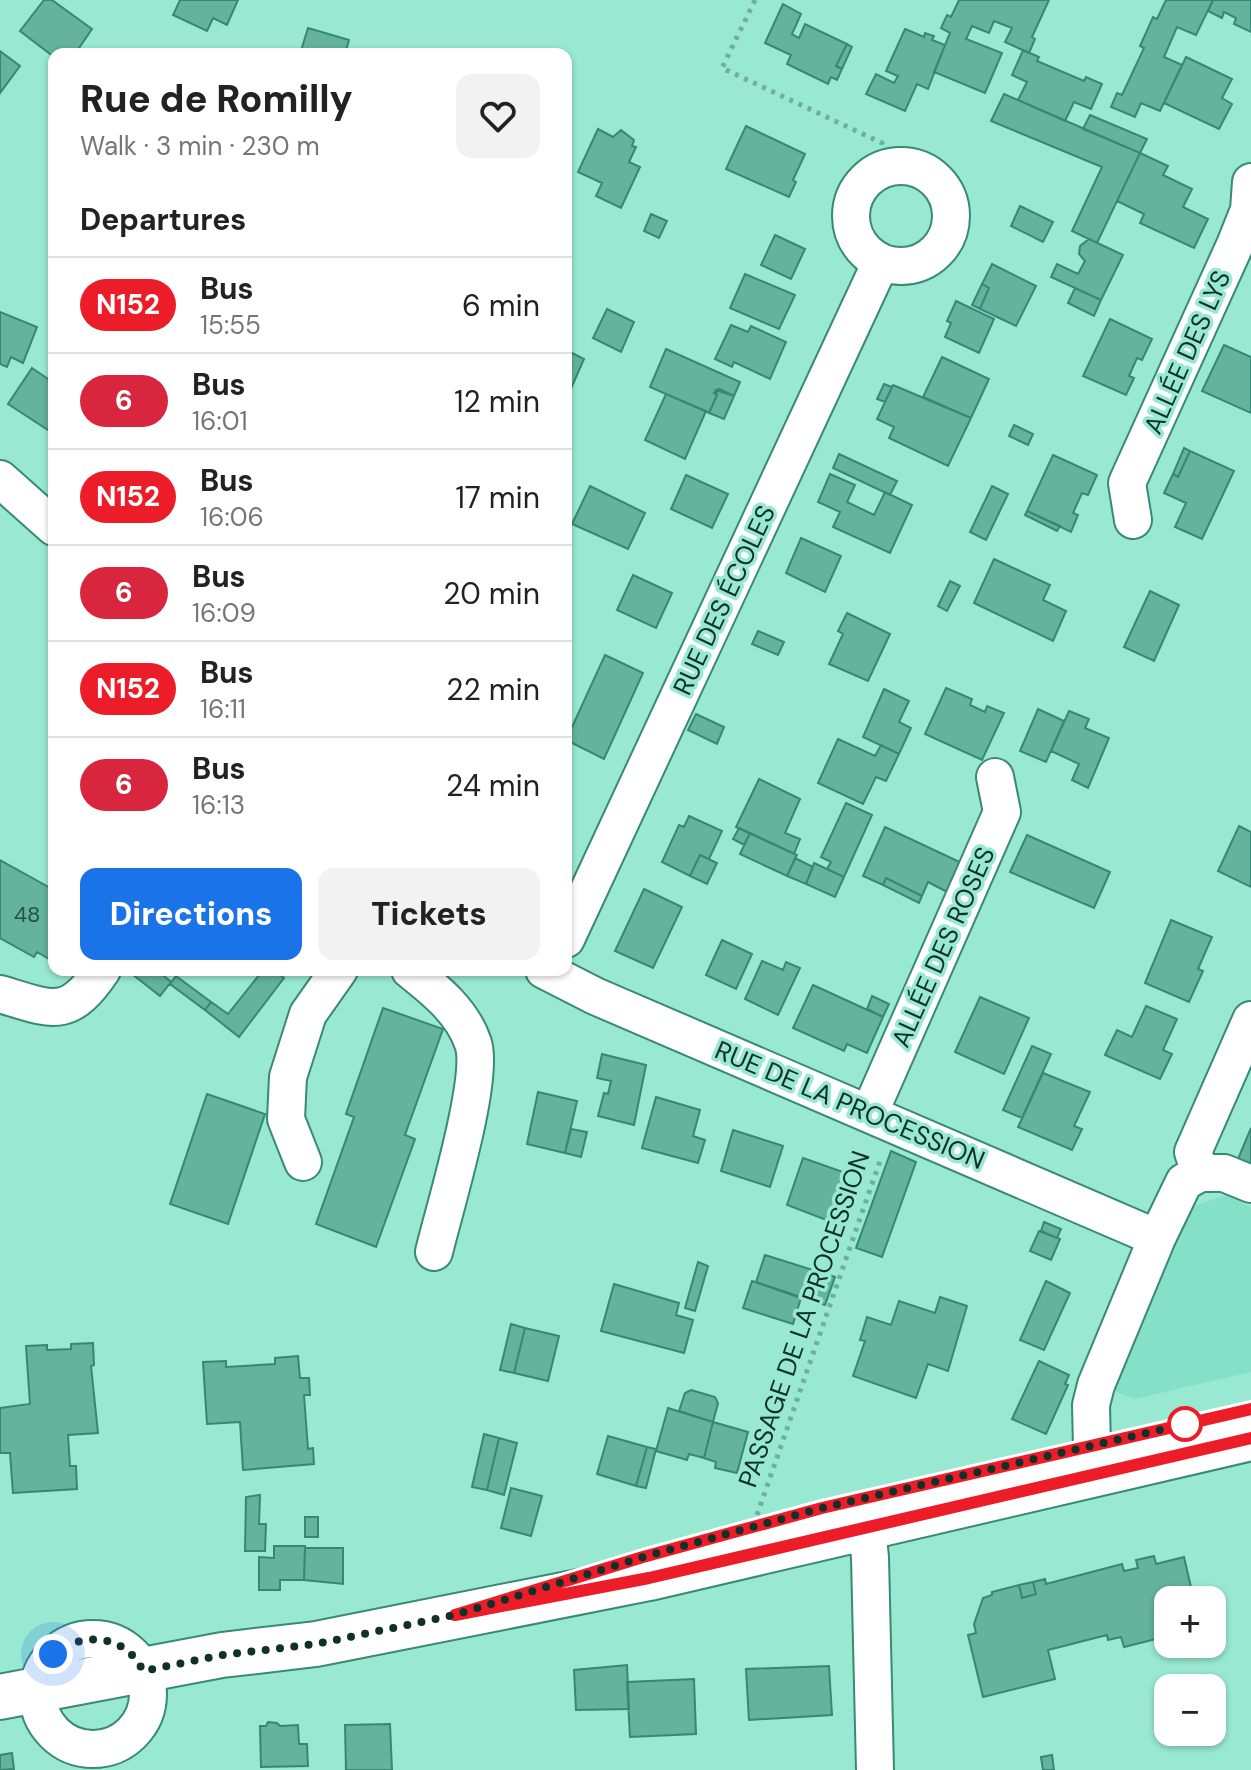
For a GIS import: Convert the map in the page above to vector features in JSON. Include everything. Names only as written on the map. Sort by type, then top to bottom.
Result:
[{"type":"main road","points":[[1096,1460],[1251,1409]]},
{"type":"main road","points":[[0,1725],[27,1702],[146,1684],[222,1655],[316,1644],[649,1578],[864,1513],[1096,1460],[1251,1438]]},
{"type":"main road","points":[[455,1615],[753,1527],[864,1513]]},
{"type":"street","points":[[885,168],[916,168],[930,175],[942,186],[949,200],[951,216],[942,245],[915,264],[898,266],[881,262],[867,252],[857,239],[851,222],[852,205],[858,189],[885,168]]},
{"type":"street","name":"ALLÉE DES LYS","points":[[1133,520],[1127,483],[1235,245],[1249,210],[1251,182]]},
{"type":"street","name":"RUE DES ÉCOLES","points":[[572,926],[881,262]]},
{"type":"street","points":[[0,479],[48,522]]},
{"type":"street","name":"ALLÉE DES ROSES","points":[[881,1118],[1002,812],[995,777]]},
{"type":"street","points":[[0,994],[51,1009],[70,1004],[88,992],[98,976]]},
{"type":"street","points":[[303,1162],[286,1119],[288,1077],[308,1014],[335,976]]},
{"type":"street","points":[[417,976],[449,1002],[474,1044],[476,1081],[434,1252]]},
{"type":"street","name":"RUE DE LA PROCESSION","points":[[558,976],[1157,1238]]},
{"type":"street","points":[[1200,1173],[1193,1152],[1251,1020]]},
{"type":"street","points":[[1096,1460],[1091,1405],[1096,1385],[1126,1341],[1157,1238],[1184,1182],[1200,1173],[1224,1173],[1251,1184]]},
{"type":"street","points":[[864,1513],[875,1770]]},
{"type":"street","points":[[27,1702],[58,1737],[71,1745],[121,1757],[138,1726],[146,1684]]},
{"type":"path","points":[[755,0],[722,68],[882,143],[885,168]]},
{"type":"path","name":"PASSAGE DE LA PROCESSION","points":[[753,1527],[881,1118]]},
{"type":"shaded area","points":[[1226,1195],[1251,1207],[1251,1372],[1134,1399],[1110,1389],[1188,1208]]},
{"type":"building","points":[[44,0],[52,0],[92,29],[79,48],[48,48],[48,52],[20,31]]},
{"type":"building","points":[[180,0],[238,0],[227,25],[213,18],[207,31],[173,15]]},
{"type":"building","points":[[959,0],[1049,0],[1032,37],[1035,39],[1029,53],[1005,42],[1012,28],[994,21],[989,33],[972,26],[966,39],[1002,53],[985,93],[934,72],[950,33],[941,28],[947,15],[951,17]]},
{"type":"building","points":[[1166,0],[1213,0],[1196,35],[1177,27],[1164,57],[1182,65],[1160,111],[1141,103],[1135,117],[1111,107],[1117,93],[1122,95],[1144,48],[1140,46],[1153,17],[1157,19]]},
{"type":"building","points":[[1213,0],[1251,0],[1251,32],[1234,24],[1236,18],[1224,12],[1222,18],[1208,11]]},
{"type":"building","points":[[783,4],[801,14],[792,34],[799,38],[805,24],[847,44],[836,66],[842,69],[837,80],[831,77],[828,84],[787,64],[791,55],[765,43]]},
{"type":"building","points":[[308,28],[349,40],[347,48],[302,48]]},
{"type":"building","points":[[905,29],[924,37],[925,33],[934,36],[932,40],[945,45],[928,89],[917,84],[905,111],[866,94],[876,74],[894,83],[898,76],[886,71]]},
{"type":"building","points":[[847,44],[852,47],[842,69],[836,66]]},
{"type":"building","points":[[1023,50],[1039,57],[1037,61],[1084,81],[1086,77],[1102,84],[1091,109],[1074,102],[1065,121],[1018,100],[1027,82],[1012,75]]},
{"type":"building","points":[[0,51],[20,66],[0,93]]},
{"type":"building","points":[[1186,57],[1232,79],[1222,98],[1232,104],[1219,129],[1164,103]]},
{"type":"building","points":[[1004,94],[1140,153],[1097,243],[1072,231],[1102,167],[991,121]]},
{"type":"building","points":[[1090,115],[1147,139],[1140,153],[1083,129]]},
{"type":"building","points":[[746,126],[805,154],[789,197],[726,169]]},
{"type":"building","points":[[598,129],[613,137],[621,130],[634,140],[632,146],[636,147],[629,162],[640,167],[621,208],[596,196],[602,183],[578,172]]},
{"type":"building","points":[[1140,153],[1168,166],[1163,175],[1192,189],[1183,207],[1208,219],[1194,248],[1140,223],[1144,214],[1117,201]]},
{"type":"building","points":[[1020,206],[1053,222],[1043,242],[1011,226]]},
{"type":"building","points":[[651,214],[667,221],[659,238],[644,231]]},
{"type":"building","points":[[775,235],[805,249],[791,279],[761,265]]},
{"type":"building","points":[[1089,239],[1123,255],[1101,300],[1051,277],[1057,264],[1078,274],[1085,261],[1079,254],[1080,246]]},
{"type":"building","points":[[992,264],[1036,286],[1016,326],[980,309],[989,288],[982,284]]},
{"type":"building","points":[[745,274],[795,295],[779,329],[730,308]]},
{"type":"building","points":[[982,284],[989,288],[980,309],[972,305]]},
{"type":"building","points":[[1075,288],[1101,300],[1094,316],[1068,303]]},
{"type":"building","points":[[956,301],[994,319],[979,353],[945,337],[951,323],[947,321]]},
{"type":"building","points":[[607,309],[634,322],[621,352],[593,338]]},
{"type":"building","points":[[0,312],[37,327],[23,363],[11,357],[7,367],[0,364]]},
{"type":"building","points":[[1110,319],[1152,339],[1142,360],[1137,358],[1129,376],[1134,378],[1126,395],[1083,376]]},
{"type":"building","points":[[731,325],[748,332],[751,326],[786,342],[770,379],[734,362],[732,367],[715,359]]},
{"type":"building","points":[[1224,345],[1251,357],[1251,413],[1202,391]]},
{"type":"building","points":[[666,349],[740,382],[734,396],[716,390],[717,395],[709,413],[650,387]]},
{"type":"building","points":[[572,353],[584,359],[572,386]]},
{"type":"building","points":[[942,357],[989,379],[971,418],[923,397]]},
{"type":"building","points":[[32,368],[48,379],[48,430],[8,404]]},
{"type":"building","points":[[884,384],[892,387],[885,402],[877,399]]},
{"type":"building","points":[[893,385],[971,418],[948,466],[889,438],[894,427],[877,419]]},
{"type":"building","points":[[719,389],[734,396],[724,419],[709,413],[717,395],[714,393]]},
{"type":"building","points":[[666,394],[706,411],[685,459],[645,440]]},
{"type":"building","points":[[1014,425],[1033,434],[1028,445],[1009,436]]},
{"type":"building","points":[[1184,448],[1190,451],[1178,477],[1173,474]]},
{"type":"building","points":[[1190,451],[1234,471],[1202,539],[1175,527],[1186,503],[1164,493],[1173,474],[1178,477]]},
{"type":"building","points":[[839,454],[897,481],[890,495],[833,468]]},
{"type":"building","points":[[1053,455],[1097,475],[1088,495],[1082,493],[1073,513],[1078,515],[1071,532],[1027,511]]},
{"type":"building","points":[[830,474],[855,485],[847,502],[874,515],[885,492],[912,505],[890,553],[833,527],[840,512],[818,502]]},
{"type":"building","points":[[686,475],[728,494],[712,528],[671,509]]},
{"type":"building","points":[[590,486],[645,513],[628,549],[572,524]]},
{"type":"building","points":[[992,486],[1008,494],[986,540],[970,532]]},
{"type":"building","points":[[1027,511],[1060,526],[1057,531],[1025,515]]},
{"type":"building","points":[[801,538],[841,556],[825,592],[786,573]]},
{"type":"building","points":[[994,559],[1050,585],[1043,600],[1066,611],[1053,641],[974,603]]},
{"type":"building","points":[[633,575],[672,593],[656,628],[617,610]]},
{"type":"building","points":[[950,581],[960,586],[947,611],[938,606]]},
{"type":"building","points":[[1150,591],[1179,605],[1154,661],[1124,647]]},
{"type":"building","points":[[847,613],[890,634],[868,681],[829,664],[843,634],[838,631]]},
{"type":"building","points":[[758,631],[784,642],[778,655],[752,644]]},
{"type":"building","points":[[605,655],[643,673],[604,759],[572,743],[572,727]]},
{"type":"building","points":[[946,688],[972,699],[970,705],[985,712],[987,706],[1004,713],[982,760],[925,734]]},
{"type":"building","points":[[884,689],[909,701],[899,722],[911,728],[899,754],[863,737]]},
{"type":"building","points":[[1038,709],[1064,721],[1046,762],[1020,751]]},
{"type":"building","points":[[1069,711],[1089,719],[1085,728],[1109,738],[1088,788],[1072,780],[1079,764],[1051,751]]},
{"type":"building","points":[[696,714],[724,727],[717,744],[688,730]]},
{"type":"building","points":[[838,739],[875,756],[881,745],[899,754],[886,781],[876,777],[863,804],[818,783]]},
{"type":"building","points":[[759,779],[800,799],[785,833],[800,839],[794,854],[736,827]]},
{"type":"building","points":[[846,803],[872,815],[844,877],[827,869],[831,862],[821,857]]},
{"type":"building","points":[[689,816],[722,831],[709,859],[700,855],[690,876],[662,862],[679,825],[684,827]]},
{"type":"building","points":[[1239,826],[1251,832],[1251,887],[1218,871]]},
{"type":"building","points":[[885,827],[966,865],[953,895],[928,882],[922,896],[886,878],[883,885],[863,876]]},
{"type":"building","points":[[739,828],[750,833],[744,845],[733,839]]},
{"type":"building","points":[[750,833],[797,855],[787,876],[740,854]]},
{"type":"building","points":[[1027,835],[1110,872],[1094,908],[1010,872]]},
{"type":"building","points":[[700,855],[717,863],[707,884],[690,876]]},
{"type":"building","points":[[795,858],[813,867],[806,884],[787,876]]},
{"type":"building","points":[[0,860],[48,887],[48,958],[37,952],[34,957],[0,938]]},
{"type":"building","points":[[814,863],[844,877],[835,897],[806,884]]},
{"type":"building","points":[[886,878],[922,896],[919,903],[883,885]]},
{"type":"building","points":[[644,889],[682,907],[653,968],[615,951]]},
{"type":"building","points":[[1171,920],[1212,937],[1198,969],[1203,971],[1189,1002],[1145,983]]},
{"type":"building","points":[[722,940],[752,954],[736,989],[706,975]]},
{"type":"building","points":[[762,961],[783,970],[786,962],[800,968],[778,1015],[745,999]]},
{"type":"building","points":[[135,976],[164,976],[171,982],[160,996]]},
{"type":"building","points":[[176,976],[211,1002],[205,1010],[170,984]]},
{"type":"building","points":[[258,976],[284,978],[239,1037],[205,1010],[211,1002],[228,1014]]},
{"type":"building","points":[[813,985],[883,1017],[867,1053],[847,1044],[844,1051],[793,1028]]},
{"type":"building","points":[[872,996],[889,1004],[883,1017],[867,1009]]},
{"type":"building","points":[[980,997],[1029,1018],[1004,1074],[955,1052]]},
{"type":"building","points":[[1146,1006],[1177,1019],[1163,1050],[1172,1054],[1160,1079],[1105,1055],[1117,1030],[1132,1037]]},
{"type":"building","points":[[383,1008],[443,1029],[405,1135],[415,1139],[376,1247],[316,1224],[354,1117],[346,1114]]},
{"type":"building","points":[[1032,1046],[1051,1054],[1022,1118],[1003,1110]]},
{"type":"building","points":[[602,1054],[646,1065],[634,1125],[598,1116],[611,1081],[597,1078]]},
{"type":"building","points":[[1043,1073],[1090,1092],[1074,1126],[1082,1129],[1072,1150],[1018,1127]]},
{"type":"building","points":[[538,1092],[577,1101],[565,1153],[527,1144]]},
{"type":"building","points":[[207,1094],[265,1114],[228,1224],[170,1204]]},
{"type":"building","points":[[656,1097],[700,1110],[693,1136],[705,1140],[698,1163],[642,1148]]},
{"type":"building","points":[[1251,1128],[1251,1164],[1238,1159]]},
{"type":"building","points":[[571,1129],[587,1132],[581,1157],[565,1153]]},
{"type":"building","points":[[733,1130],[783,1146],[770,1187],[721,1171]]},
{"type":"building","points":[[891,1151],[916,1162],[882,1257],[856,1248]]},
{"type":"building","points":[[803,1158],[846,1173],[829,1221],[787,1205]]},
{"type":"building","points":[[1044,1222],[1061,1229],[1057,1238],[1041,1231]]},
{"type":"building","points":[[1039,1231],[1060,1239],[1051,1260],[1030,1251]]},
{"type":"building","points":[[765,1255],[835,1277],[825,1305],[756,1282]]},
{"type":"building","points":[[698,1262],[708,1266],[695,1311],[685,1308]]},
{"type":"building","points":[[752,1281],[801,1298],[793,1324],[743,1308]]},
{"type":"building","points":[[1046,1281],[1070,1293],[1044,1350],[1020,1340]]},
{"type":"building","points":[[614,1284],[679,1303],[676,1315],[693,1320],[684,1353],[601,1331]]},
{"type":"building","points":[[940,1297],[967,1306],[948,1371],[928,1364],[916,1398],[853,1376],[865,1341],[860,1340],[867,1317],[891,1325],[899,1301],[935,1313]]},
{"type":"building","points":[[511,1324],[525,1328],[514,1373],[500,1370]]},
{"type":"building","points":[[525,1328],[559,1336],[548,1381],[514,1373]]},
{"type":"building","points":[[93,1343],[94,1365],[91,1366],[98,1433],[68,1435],[70,1466],[76,1466],[77,1489],[13,1493],[10,1453],[0,1453],[0,1408],[30,1404],[26,1346],[47,1345],[47,1350],[71,1349],[71,1344]]},
{"type":"building","points":[[298,1356],[300,1378],[309,1378],[310,1395],[304,1395],[308,1449],[313,1448],[314,1464],[243,1470],[240,1422],[207,1424],[203,1362],[226,1361],[226,1367],[275,1364],[275,1358]]},
{"type":"building","points":[[1039,1361],[1069,1375],[1065,1384],[1068,1385],[1046,1434],[1012,1419]]},
{"type":"building","points":[[691,1390],[715,1397],[718,1403],[713,1422],[679,1411],[685,1393]]},
{"type":"building","points":[[668,1408],[713,1422],[704,1458],[689,1454],[687,1460],[656,1451]]},
{"type":"building","points":[[713,1422],[748,1432],[737,1473],[715,1468],[716,1462],[704,1458]]},
{"type":"building","points":[[484,1434],[499,1438],[487,1490],[472,1487]]},
{"type":"building","points":[[608,1436],[647,1447],[636,1486],[597,1474]]},
{"type":"building","points":[[499,1438],[517,1443],[504,1495],[487,1490]]},
{"type":"building","points":[[647,1447],[656,1449],[646,1488],[636,1486]]},
{"type":"building","points":[[511,1488],[542,1496],[531,1536],[501,1528]]},
{"type":"building","points":[[260,1495],[259,1524],[266,1524],[265,1551],[245,1551],[246,1497]]},
{"type":"building","points":[[305,1517],[318,1517],[318,1537],[305,1537]]},
{"type":"building","points":[[274,1546],[305,1546],[304,1580],[280,1580],[280,1590],[259,1590],[259,1557],[274,1558]]},
{"type":"building","points":[[305,1548],[343,1548],[343,1584],[304,1580]]},
{"type":"building","points":[[1154,1556],[1156,1564],[1184,1557],[1191,1586],[1154,1586],[1154,1640],[1124,1647],[1121,1637],[1108,1640],[1107,1635],[1048,1650],[1055,1679],[983,1697],[968,1635],[976,1633],[974,1624],[983,1598],[992,1595],[992,1592],[1019,1585],[1022,1598],[1036,1594],[1033,1582],[1045,1579],[1046,1584],[1122,1564],[1124,1571],[1138,1568],[1136,1560]]},
{"type":"building","points":[[1033,1582],[1036,1594],[1022,1598],[1019,1585]]},
{"type":"building","points":[[627,1665],[629,1709],[576,1710],[574,1670]]},
{"type":"building","points":[[829,1666],[832,1715],[749,1720],[746,1669]]},
{"type":"building","points":[[694,1679],[696,1734],[630,1737],[627,1682]]},
{"type":"building","points":[[268,1722],[280,1726],[298,1725],[299,1744],[307,1744],[308,1766],[261,1767],[260,1726],[266,1726]]},
{"type":"building","points":[[390,1724],[392,1770],[346,1770],[345,1725]]},
{"type":"building","points":[[12,1753],[14,1769],[0,1770],[0,1755]]},
{"type":"building","points":[[1052,1755],[1054,1770],[1043,1770],[1041,1757]]},
{"type":"bus line","name":"N152","points":[[1251,1409],[822,1508],[643,1557],[455,1615],[649,1578],[1251,1438]]},
{"type":"route","points":[[53,1654],[81,1639],[112,1641],[135,1657],[143,1671],[222,1655],[347,1638],[455,1615],[643,1557],[822,1508],[1190,1423],[1185,1424]]}]
